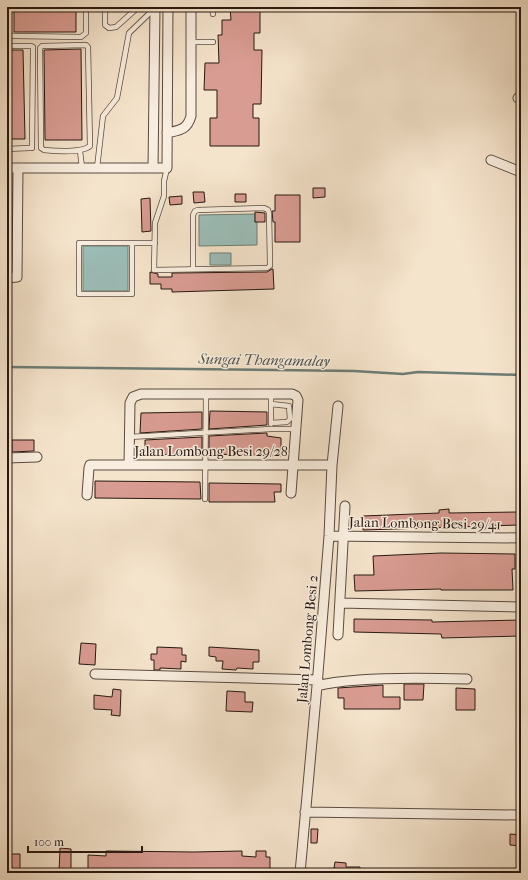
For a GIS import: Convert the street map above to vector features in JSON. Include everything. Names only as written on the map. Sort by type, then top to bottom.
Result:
[{"type":"street","points":[[7,168],[167,168],[168,7]]},
{"type":"street","points":[[167,133],[185,128],[190,122],[191,7]]},
{"type":"street","points":[[153,168],[155,8]]},
{"type":"street","points":[[491,160],[521,172]]},
{"type":"street","points":[[7,278],[17,277],[18,168]]},
{"type":"street","points":[[129,465],[130,403],[133,397],[141,394],[292,394],[296,396],[298,400],[291,493]]},
{"type":"street","name":"Jalan Lombong Besi 2","points":[[300,873],[329,536],[332,465],[338,406]]},
{"type":"street","points":[[7,458],[37,458]]},
{"type":"street","name":"Jalan Lombong Besi 29/28","points":[[87,495],[88,468],[90,464],[332,465]]},
{"type":"street","points":[[338,635],[345,506]]},
{"type":"street","name":"Jalan Lombong Besi 29/41","points":[[329,536],[521,538]]},
{"type":"street","points":[[340,603],[521,607]]},
{"type":"street","points":[[95,674],[317,683],[377,678],[416,677],[467,679]]},
{"type":"street","points":[[305,812],[517,816]]},
{"type":"lane","points":[[7,31],[8,35],[15,36],[81,37],[86,33],[86,7]]},
{"type":"lane","points":[[104,7],[105,25],[109,28],[114,28],[136,10],[136,7]]},
{"type":"lane","points":[[212,7],[213,14]]},
{"type":"lane","points":[[97,168],[103,116],[117,98],[129,33],[155,8]]},
{"type":"lane","points":[[191,42],[213,42]]},
{"type":"lane","points":[[86,45],[88,47],[90,144],[89,148],[80,151],[46,150],[41,148],[40,48],[42,46],[86,45]]},
{"type":"lane","points":[[7,46],[30,46],[33,47],[33,51],[32,148],[7,149]]},
{"type":"lane","points":[[80,151],[82,168]]},
{"type":"lane","points":[[167,168],[164,181],[164,196],[155,223],[154,270],[267,268],[270,266],[269,213],[268,210],[264,208],[195,211],[193,269]]},
{"type":"lane","points":[[132,243],[132,294],[79,294],[79,243],[132,243],[155,243]]},
{"type":"lane","points":[[205,499],[206,394]]},
{"type":"lane","points":[[270,429],[271,394]]},
{"type":"lane","points":[[270,423],[287,422],[290,419],[289,406],[271,404]]},
{"type":"lane","points":[[129,437],[270,429],[295,429]]},
{"type":"water","points":[[255,214],[255,222],[257,222],[257,245],[199,246],[199,215]]},
{"type":"water","points":[[83,246],[128,246],[128,291],[83,291]]},
{"type":"water","points":[[210,253],[231,253],[231,265],[210,265]]},
{"type":"building","points":[[14,7],[76,7],[76,32],[14,32]]},
{"type":"building","points":[[230,7],[254,7],[253,9],[260,9],[260,33],[254,33],[254,50],[262,50],[261,104],[253,104],[253,118],[259,118],[259,146],[210,146],[210,118],[217,118],[217,90],[204,90],[205,63],[219,63],[218,35],[222,35],[222,20],[231,20]]},
{"type":"building","points":[[81,49],[82,140],[45,140],[44,50]]},
{"type":"building","points":[[7,50],[23,50],[25,139],[7,139]]},
{"type":"building","points":[[313,188],[325,188],[325,197],[313,198]]},
{"type":"building","points":[[193,192],[204,192],[205,202],[194,203]]},
{"type":"building","points":[[235,194],[246,194],[246,202],[235,202]]},
{"type":"building","points":[[275,195],[300,195],[300,242],[275,242],[275,222],[273,222],[272,211],[275,211]]},
{"type":"building","points":[[182,196],[182,204],[170,205],[169,197]]},
{"type":"building","points":[[150,198],[151,231],[142,232],[141,199]]},
{"type":"building","points":[[255,212],[265,213],[265,222],[255,222]]},
{"type":"building","points":[[272,269],[274,289],[172,292],[172,289],[161,289],[161,284],[150,284],[150,272],[158,274],[158,277],[172,277],[172,273],[267,272]]},
{"type":"building","points":[[210,411],[267,412],[267,425],[209,429]]},
{"type":"building","points":[[202,412],[202,429],[140,433],[141,413]]},
{"type":"building","points":[[267,433],[267,436],[281,438],[281,456],[209,454],[209,436]]},
{"type":"building","points":[[202,437],[202,454],[145,455],[145,440]]},
{"type":"building","points":[[12,440],[34,440],[34,451],[12,452]]},
{"type":"building","points":[[95,481],[200,482],[201,499],[95,498]]},
{"type":"building","points":[[209,483],[281,484],[281,492],[274,492],[275,502],[209,502]]},
{"type":"building","points":[[449,509],[449,513],[519,512],[519,525],[363,530],[363,516],[439,513],[439,510]]},
{"type":"building","points":[[441,553],[515,554],[515,569],[512,569],[513,590],[441,589],[355,591],[354,575],[374,575],[373,556]]},
{"type":"building","points":[[354,619],[432,620],[432,622],[521,620],[521,636],[442,638],[441,634],[354,632]]},
{"type":"building","points":[[81,643],[96,644],[95,665],[79,664]]},
{"type":"building","points":[[157,647],[182,648],[182,655],[186,655],[186,662],[181,661],[181,669],[160,668],[160,670],[154,670],[154,660],[151,660],[151,654],[157,654]]},
{"type":"building","points":[[209,647],[259,650],[259,662],[253,662],[253,669],[222,669],[223,661],[216,661],[216,657],[209,656]]},
{"type":"building","points":[[404,684],[424,684],[423,700],[404,700]]},
{"type":"building","points":[[383,685],[383,697],[400,697],[400,709],[344,709],[344,698],[338,698],[338,688]]},
{"type":"building","points":[[456,688],[475,689],[475,710],[456,710]]},
{"type":"building","points":[[113,689],[121,690],[120,716],[111,715],[112,710],[94,709],[94,695],[112,697]]},
{"type":"building","points":[[227,691],[245,692],[245,702],[253,702],[252,712],[226,711]]},
{"type":"building","points":[[311,829],[318,829],[317,843],[311,843]]},
{"type":"building","points":[[510,834],[521,835],[521,846],[510,845]]},
{"type":"building","points":[[60,848],[71,849],[71,873],[59,873]]},
{"type":"building","points":[[106,851],[242,851],[242,856],[256,857],[256,851],[266,851],[266,857],[270,857],[270,873],[88,873],[88,855],[106,856]]},
{"type":"building","points":[[7,854],[20,854],[20,873],[7,873]]},
{"type":"building","points":[[335,862],[346,863],[346,867],[360,867],[360,873],[340,873],[340,869],[334,868]]},
{"type":"waterway","name":"Sungai Thangamalay","points":[[7,367],[354,371],[403,374],[418,372],[521,375]]}]
